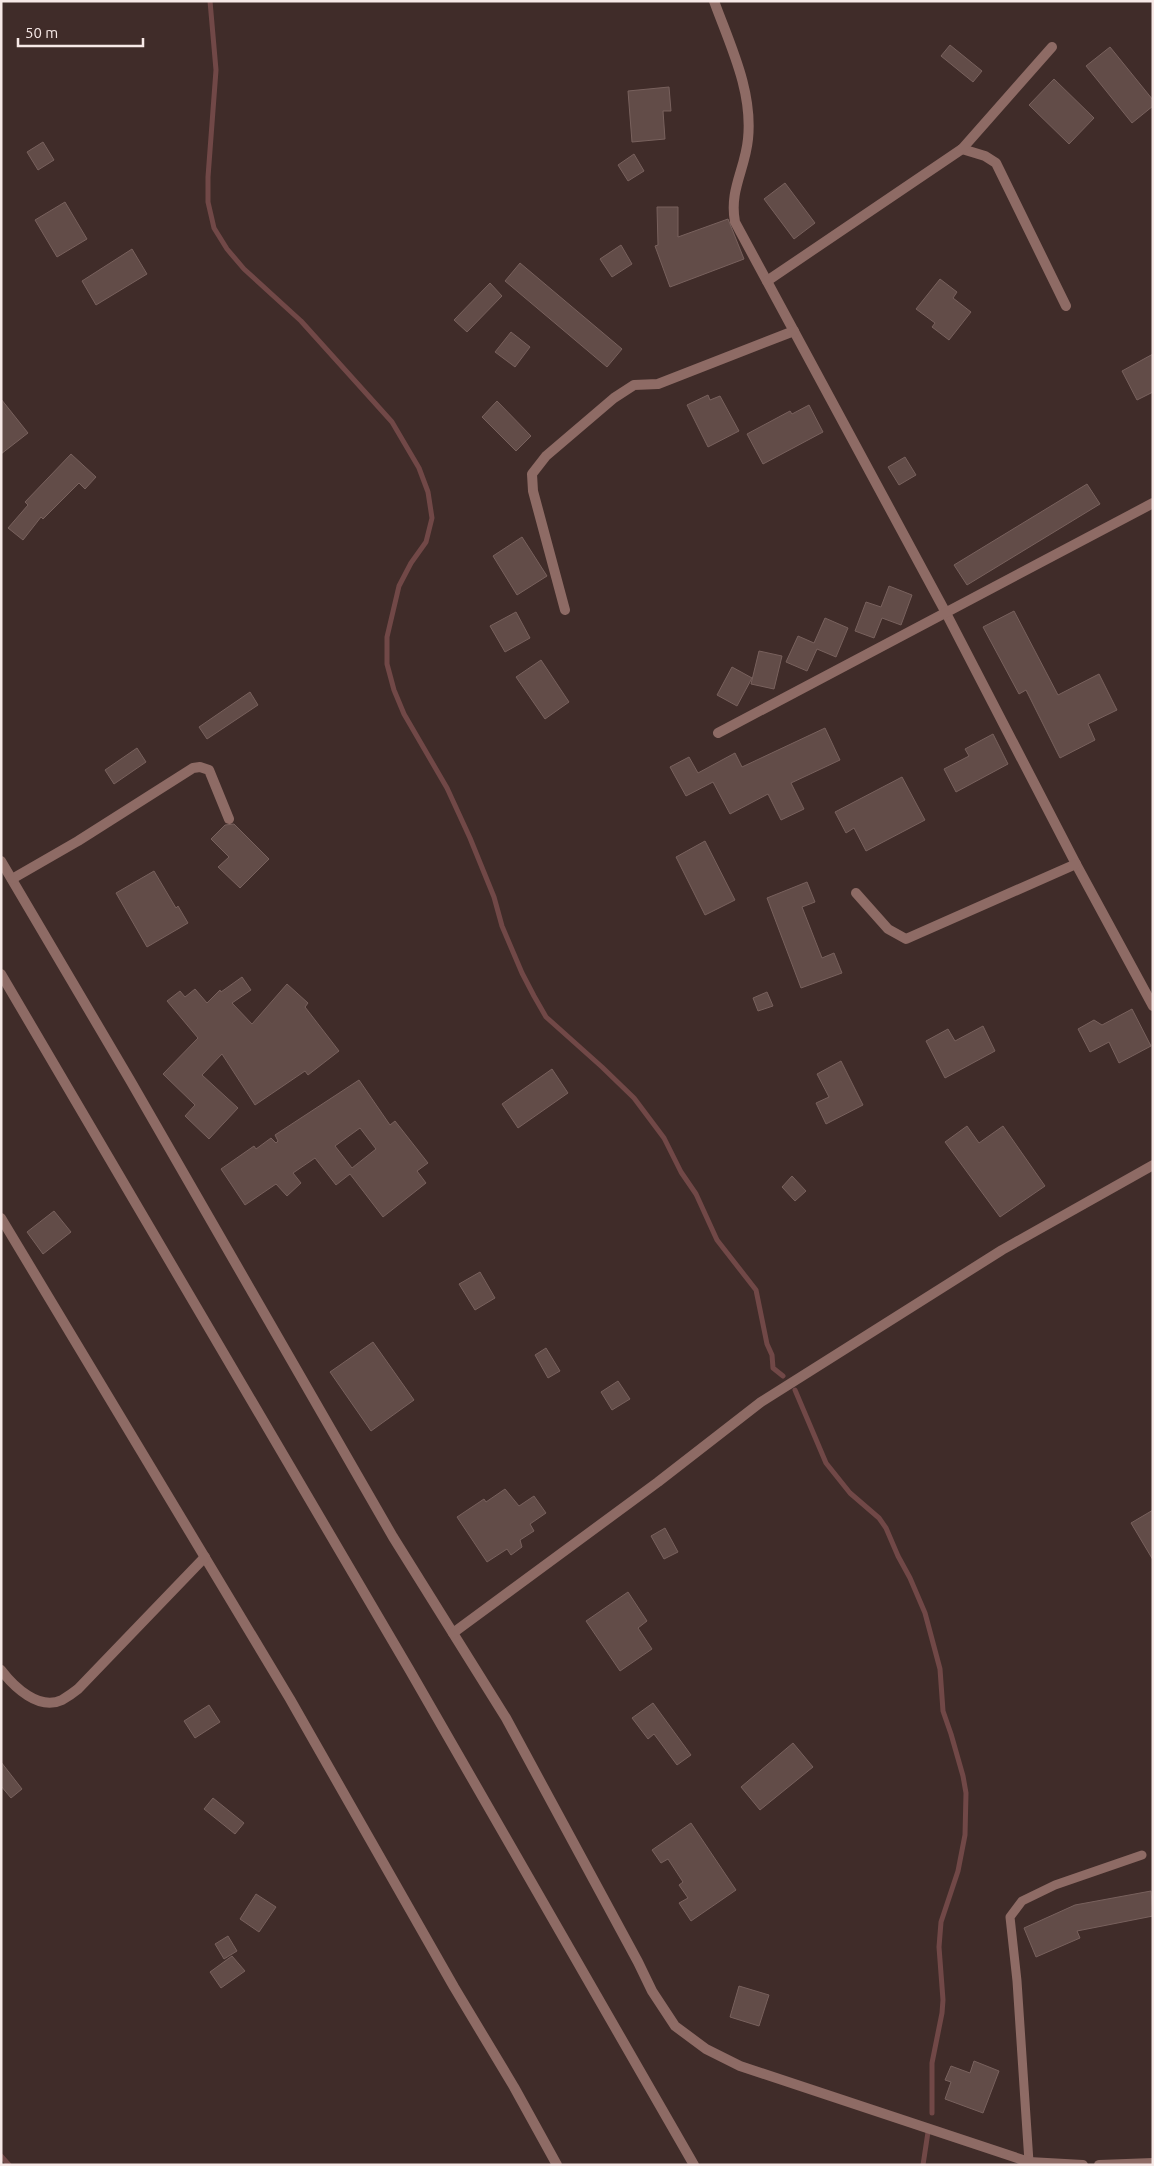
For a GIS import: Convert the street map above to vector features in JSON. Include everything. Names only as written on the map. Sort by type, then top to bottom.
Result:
[{"type":"street","points":[[714,1],[742,78],[748,111],[748,138],[745,161],[734,192],[732,207],[735,222],[946,613],[1076,864],[1153,1006]]},
{"type":"street","points":[[767,281],[962,149],[1052,47]]},
{"type":"street","points":[[962,149],[985,156],[996,163],[1066,306]]},
{"type":"street","points":[[564,610],[533,491],[532,474],[546,456],[614,398],[634,385],[658,384],[794,331]]},
{"type":"street","points":[[718,733],[1153,503]]},
{"type":"street","points":[[12,879],[78,841],[193,768],[200,767],[209,770],[229,818]]},
{"type":"street","points":[[1,861],[130,1080],[393,1537],[506,1718],[652,1991],[674,2026],[706,2050],[740,2066],[845,2102],[953,2135],[1029,2162],[1083,2165]]},
{"type":"street","points":[[856,893],[888,929],[906,939],[1076,864]]},
{"type":"street","points":[[1,974],[419,1686],[694,2165]]},
{"type":"street","points":[[454,1634],[762,1402],[1002,1250],[1153,1165]]},
{"type":"street","points":[[1,1218],[290,1700],[454,1987],[514,2086],[557,2165]]},
{"type":"street","points":[[1,1670],[16,1686],[35,1700],[44,1704],[60,1701],[78,1689],[205,1557]]},
{"type":"street","points":[[1098,2165],[1153,2163]]},
{"type":"lane","points":[[1029,2162],[1018,1981],[1010,1917],[1022,1901],[1055,1885],[1142,1855]]},
{"type":"building","points":[[950,45],[982,71],[973,82],[941,56]]},
{"type":"building","points":[[1110,47],[1153,100],[1153,106],[1132,123],[1086,66]]},
{"type":"building","points":[[1054,79],[1094,118],[1069,144],[1029,105]]},
{"type":"building","points":[[669,87],[671,111],[663,111],[665,139],[632,142],[628,91]]},
{"type":"building","points":[[43,142],[54,160],[38,170],[27,152]]},
{"type":"building","points":[[634,154],[644,171],[628,181],[618,165]]},
{"type":"building","points":[[785,183],[815,223],[794,239],[764,199]]},
{"type":"building","points":[[65,202],[87,239],[57,257],[35,220]]},
{"type":"building","points":[[657,207],[678,207],[678,237],[728,219],[744,259],[670,287],[655,246],[658,245]]},
{"type":"building","points":[[621,245],[632,264],[612,277],[600,259]]},
{"type":"building","points":[[132,249],[147,274],[96,305],[82,281]]},
{"type":"building","points":[[520,263],[622,349],[607,367],[505,281]]},
{"type":"building","points":[[940,279],[957,292],[953,298],[971,312],[949,340],[932,327],[935,323],[916,309]]},
{"type":"building","points":[[490,283],[502,296],[467,332],[454,320]]},
{"type":"building","points":[[511,332],[530,347],[515,367],[495,352]]},
{"type":"building","points":[[1153,354],[1153,392],[1137,400],[1122,371]]},
{"type":"building","points":[[708,395],[710,400],[720,396],[739,431],[708,447],[687,405]]},
{"type":"building","points":[[1,399],[28,433],[1,454]]},
{"type":"building","points":[[497,401],[531,436],[516,451],[482,417]]},
{"type":"building","points":[[809,405],[823,432],[763,464],[747,434],[790,411],[792,414]]},
{"type":"building","points":[[71,454],[96,477],[85,489],[79,483],[43,519],[41,517],[23,540],[8,528],[28,505],[25,502]]},
{"type":"building","points":[[905,457],[916,475],[899,485],[888,467]]},
{"type":"building","points":[[1087,484],[1100,504],[967,585],[954,565]]},
{"type":"building","points":[[522,537],[547,576],[517,595],[493,556]]},
{"type":"building","points":[[889,586],[912,595],[901,625],[882,618],[874,638],[855,631],[866,602],[881,607]]},
{"type":"building","points":[[1014,611],[1058,695],[1099,674],[1117,710],[1088,724],[1095,740],[1060,758],[1026,690],[1019,694],[983,627]]},
{"type":"building","points":[[516,612],[530,638],[505,652],[490,626]]},
{"type":"building","points":[[825,618],[848,628],[836,657],[817,649],[807,671],[786,662],[798,636],[814,643]]},
{"type":"building","points":[[759,651],[782,656],[774,689],[751,684]]},
{"type":"building","points":[[541,660],[569,702],[545,719],[516,677]]},
{"type":"building","points":[[732,667],[752,678],[737,706],[717,695]]},
{"type":"building","points":[[250,692],[258,705],[207,739],[199,727]]},
{"type":"building","points":[[825,728],[840,760],[791,783],[804,809],[781,820],[768,794],[730,814],[713,782],[686,796],[670,767],[689,757],[698,773],[735,753],[742,767]]},
{"type":"building","points":[[993,734],[1008,764],[956,792],[944,769],[969,756],[965,749]]},
{"type":"building","points":[[137,748],[146,762],[114,784],[105,770]]},
{"type":"building","points":[[902,777],[925,820],[866,851],[854,828],[846,833],[835,812]]},
{"type":"building","points":[[234,824],[269,859],[240,888],[218,867],[229,857],[211,839],[225,825]]},
{"type":"building","points":[[705,841],[735,900],[705,915],[676,857]]},
{"type":"building","points":[[154,871],[176,908],[178,906],[188,923],[147,947],[116,893]]},
{"type":"building","points":[[807,882],[815,902],[802,907],[822,958],[834,953],[842,973],[801,988],[767,898]]},
{"type":"building","points":[[242,977],[251,990],[232,1003],[252,1024],[287,984],[308,1003],[305,1007],[339,1051],[308,1075],[305,1071],[255,1105],[222,1054],[202,1075],[238,1108],[209,1139],[185,1116],[195,1105],[163,1074],[198,1038],[167,1001],[180,991],[185,997],[195,989],[207,1003],[220,990],[221,992]]},
{"type":"building","points":[[767,992],[773,1006],[758,1011],[753,998]]},
{"type":"building","points":[[1132,1009],[1151,1046],[1119,1063],[1109,1042],[1090,1052],[1078,1029],[1094,1020],[1102,1025]]},
{"type":"building","points":[[983,1026],[995,1051],[945,1078],[926,1041],[948,1029],[955,1041]]},
{"type":"building","points":[[841,1061],[863,1105],[826,1124],[816,1103],[829,1097],[817,1074]]},
{"type":"building","points":[[552,1069],[568,1093],[518,1128],[502,1104]]},
{"type":"building","points":[[359,1080],[390,1125],[395,1121],[428,1163],[417,1171],[426,1183],[383,1217],[350,1174],[336,1185],[315,1158],[293,1173],[301,1183],[287,1196],[276,1184],[245,1205],[221,1169],[254,1146],[256,1149],[271,1138],[276,1143],[278,1141],[275,1135]],"holes":[[[360,1128],[376,1149],[352,1168],[335,1146]]]},
{"type":"building","points":[[967,1126],[979,1143],[1003,1126],[1045,1186],[1000,1217],[945,1142]]},
{"type":"building","points":[[792,1176],[806,1191],[795,1201],[782,1187]]},
{"type":"building","points":[[54,1211],[71,1232],[43,1254],[27,1232]]},
{"type":"building","points":[[480,1272],[495,1298],[475,1310],[459,1284]]},
{"type":"building","points":[[373,1342],[414,1400],[371,1431],[330,1372]]},
{"type":"building","points":[[546,1348],[560,1371],[548,1378],[535,1355]]},
{"type":"building","points":[[618,1381],[630,1399],[612,1410],[601,1392]]},
{"type":"building","points":[[505,1489],[519,1506],[534,1496],[546,1513],[530,1524],[534,1531],[520,1540],[522,1547],[511,1555],[507,1549],[487,1562],[457,1517],[484,1499],[486,1502]]},
{"type":"building","points":[[1153,1510],[1153,1560],[1131,1523]]},
{"type":"building","points":[[665,1528],[678,1552],[664,1559],[651,1536]]},
{"type":"building","points":[[628,1592],[647,1621],[638,1628],[652,1649],[620,1671],[586,1621]]},
{"type":"building","points":[[653,1703],[691,1755],[677,1765],[654,1734],[648,1739],[632,1718]]},
{"type":"building","points":[[209,1705],[220,1722],[195,1738],[184,1721]]},
{"type":"building","points":[[793,1743],[813,1767],[760,1810],[741,1787]]},
{"type":"building","points":[[1,1762],[22,1789],[11,1798],[1,1786]]},
{"type":"building","points":[[213,1798],[244,1823],[235,1834],[204,1809]]},
{"type":"building","points":[[691,1823],[736,1890],[691,1921],[679,1903],[688,1898],[679,1885],[683,1882],[668,1859],[661,1863],[652,1850]]},
{"type":"building","points":[[1151,1891],[1153,1916],[1077,1931],[1080,1938],[1036,1957],[1024,1928],[1075,1905]]},
{"type":"building","points":[[256,1894],[276,1907],[259,1932],[240,1919]]},
{"type":"building","points":[[228,1936],[237,1951],[224,1959],[215,1944]]},
{"type":"building","points":[[232,1956],[245,1971],[221,1988],[210,1972]]},
{"type":"building","points":[[739,1986],[769,1995],[759,2026],[730,2017]]},
{"type":"building","points":[[974,2061],[999,2071],[983,2113],[945,2099],[951,2082],[945,2080],[951,2066],[970,2073]]},
{"type":"waterway","points":[[210,1],[216,70],[208,177],[208,202],[214,228],[227,249],[244,269],[301,321],[392,422],[419,468],[428,492],[432,518],[426,542],[411,563],[399,586],[387,637],[387,664],[394,690],[404,714],[447,788],[494,897],[502,926],[522,973],[546,1017],[634,1098],[664,1138],[681,1172],[696,1194],[717,1240],[756,1290],[767,1344],[772,1355],[773,1368],[783,1376]]},
{"type":"waterway","points":[[795,1390],[826,1463],[850,1493],[879,1518],[886,1528],[910,1578],[925,1613],[940,1669],[943,1711],[963,1776],[966,1793],[965,1835],[958,1871],[941,1922],[939,1947],[943,2000],[932,2063],[932,2113]]},
{"type":"waterway","points":[[923,2165],[928,2132]]},
{"type":"waterway","points":[[1,2156],[9,2165]]}]
